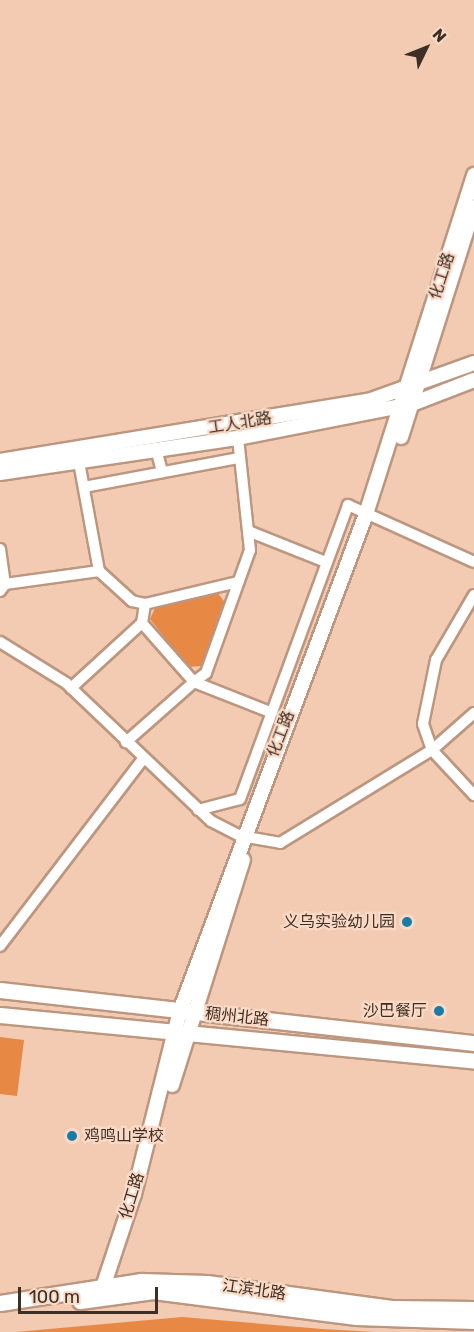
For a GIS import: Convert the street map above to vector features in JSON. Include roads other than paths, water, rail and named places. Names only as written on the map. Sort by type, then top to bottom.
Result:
[{"type":"main road","name":"稠州北路","points":[[0,990],[474,1043]]},
{"type":"main road","name":"稠州北路","points":[[0,1015],[474,1060]]},
{"type":"main road","name":"江滨北路","points":[[0,1303],[106,1290],[207,1283],[393,1308],[474,1308]]},
{"type":"main road","name":"江滨北路","points":[[0,1314],[106,1290],[153,1291],[356,1317],[474,1321]]},
{"type":"street","name":"化工路","points":[[106,1290],[186,1012],[246,836],[370,515],[474,175]]},
{"type":"street","name":"化工路","points":[[418,386],[474,207]]},
{"type":"street","name":"工人北路","points":[[0,461],[406,400],[418,386],[474,363]]},
{"type":"street","name":"工人北路","points":[[0,473],[238,438],[406,400],[474,380]]},
{"type":"street","points":[[126,742],[206,673],[250,550],[238,438]]},
{"type":"street","points":[[156,449],[162,472]]},
{"type":"street","points":[[84,486],[239,458]]},
{"type":"street","points":[[79,462],[99,571],[132,601],[145,604],[238,582]]},
{"type":"street","points":[[198,810],[240,799],[270,712],[348,505],[474,562]]},
{"type":"street","points":[[248,531],[326,562]]},
{"type":"street","points":[[0,549],[3,588],[99,571]]},
{"type":"street","points":[[474,595],[436,660],[425,694],[423,724],[432,750],[474,795]]},
{"type":"street","points":[[71,688],[142,623],[145,604]]},
{"type":"street","points":[[142,623],[194,682],[270,712]]},
{"type":"street","points":[[0,642],[71,688],[142,760],[198,810],[246,836],[280,843],[432,750],[474,713]]},
{"type":"street","points":[[0,946],[142,760]]},
{"type":"place","name":"义乌实验幼儿园","points":[[407,922]]},
{"type":"place","name":"沙巴餐厅","points":[[439,1011]]},
{"type":"place","name":"鸡鸣山学校","points":[[72,1136]]}]
